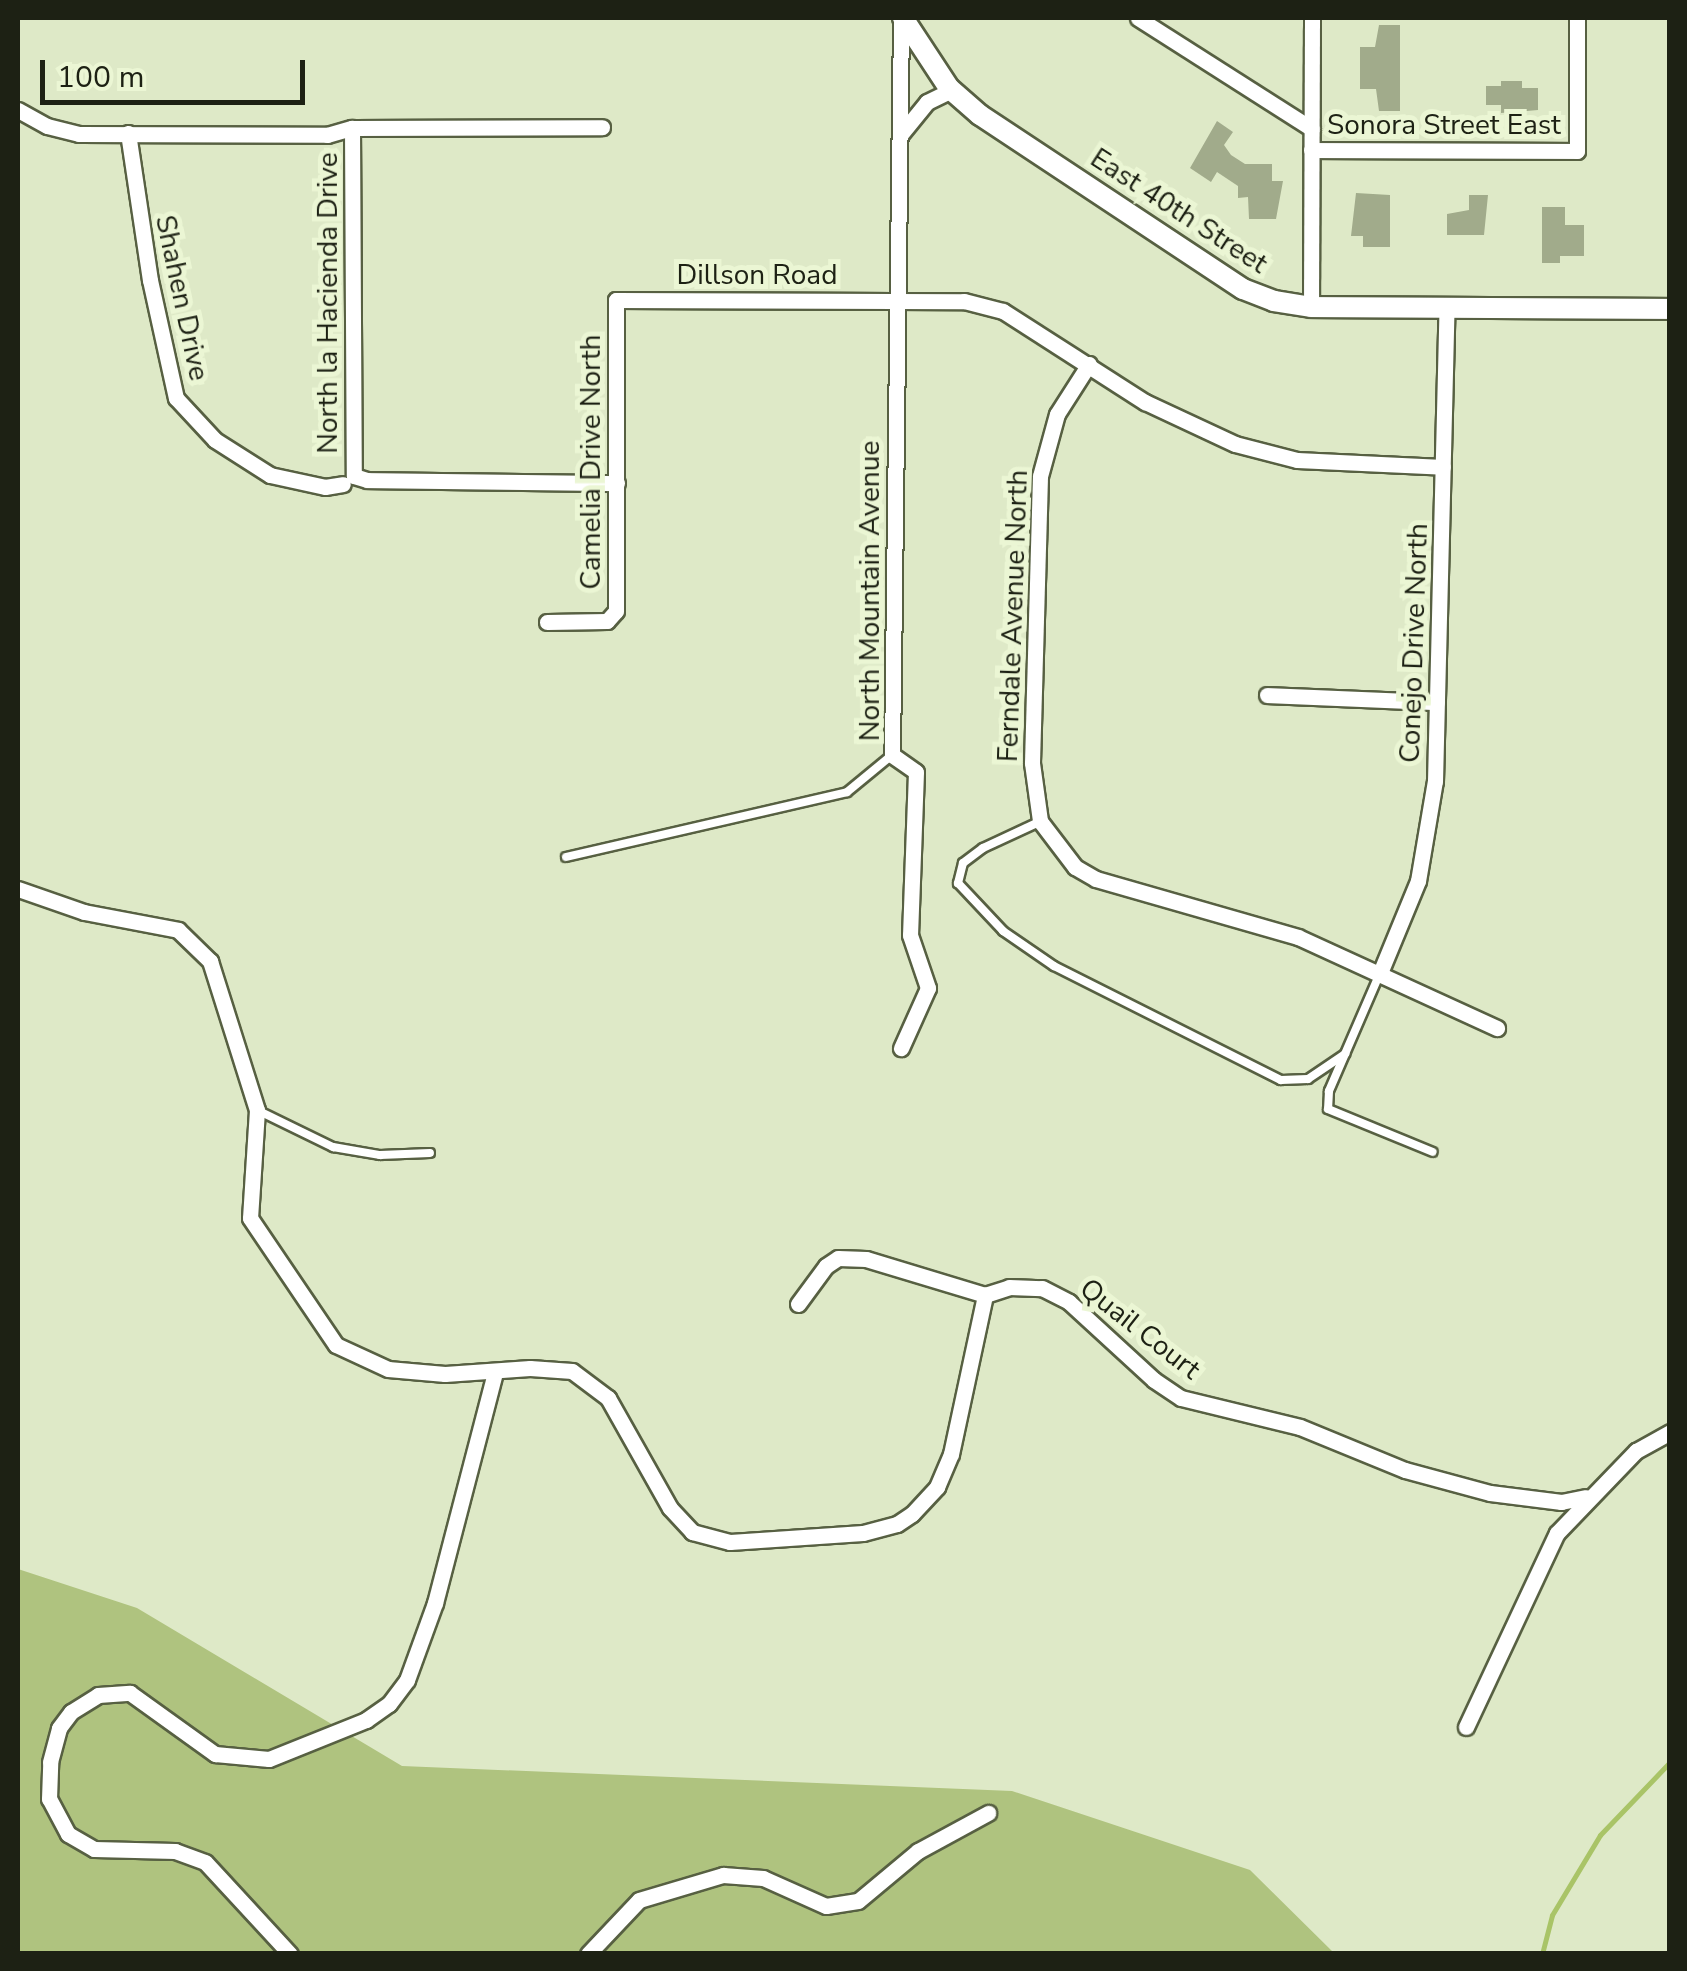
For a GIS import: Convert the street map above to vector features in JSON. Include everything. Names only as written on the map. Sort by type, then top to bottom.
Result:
[{"type":"main road","name":"East 40th Street","points":[[902,18],[952,90],[980,115],[1242,289],[1274,302],[1311,307],[1670,309]]},
{"type":"street","name":"North Mountain Avenue","points":[[901,1048],[928,988],[910,935],[916,772],[892,755],[902,18]]},
{"type":"street","points":[[1138,18],[1312,129]]},
{"type":"street","points":[[1311,307],[1312,18]]},
{"type":"street","name":"Sonora Street East","points":[[1311,150],[1577,151],[1578,18]]},
{"type":"street","points":[[899,138],[927,102],[952,90]]},
{"type":"street","points":[[18,110],[62,131],[128,133],[328,134],[352,128],[602,127]]},
{"type":"street","name":"North la Hacienda Drive","points":[[349,481],[352,128]]},
{"type":"street","name":"Shahen Drive","points":[[128,133],[146,263],[176,398],[215,440],[270,475],[326,487],[349,481],[618,482]]},
{"type":"street","name":"Dillson Road","points":[[616,300],[964,301],[1003,311],[1194,428],[1264,453],[1352,464],[1444,467]]},
{"type":"street","name":"Camelia Drive North","points":[[546,622],[613,618],[618,482],[616,300]]},
{"type":"street","name":"Conejo Drive North","points":[[1380,973],[1418,882],[1430,830],[1447,306]]},
{"type":"street","name":"Ferndale Avenue North","points":[[1040,821],[1032,763],[1040,476],[1058,414],[1089,364]]},
{"type":"street","points":[[1267,695],[1437,702]]},
{"type":"street","points":[[1040,821],[1075,867],[1096,879],[1298,937],[1497,1028]]},
{"type":"street","points":[[18,890],[84,912],[178,930],[199,946],[216,976],[257,1110],[250,1218],[336,1345],[388,1370],[445,1374],[557,1368],[598,1388],[626,1428],[670,1508],[692,1532],[730,1542],[863,1533],[897,1524],[938,1488],[951,1454],[985,1295]]},
{"type":"street","name":"Quail Court","points":[[798,1304],[826,1266],[852,1257],[985,1295],[1010,1287],[1042,1288],[1069,1302],[1154,1380],[1193,1402],[1300,1427],[1405,1470],[1490,1493],[1561,1502],[1586,1497]]},
{"type":"street","points":[[290,1954],[205,1862],[175,1851],[94,1849],[68,1834],[50,1799],[50,1762],[59,1728],[71,1712],[98,1694],[130,1693],[215,1754],[269,1758],[366,1720],[389,1704],[407,1680],[435,1602],[494,1372]]},
{"type":"street","points":[[1466,1727],[1557,1533],[1586,1497],[1636,1451],[1670,1432]]},
{"type":"street","points":[[588,1954],[639,1900],[723,1875],[781,1883],[826,1906],[849,1904],[918,1851],[988,1812]]},
{"type":"lane","points":[[566,857],[846,792],[892,755]]},
{"type":"lane","points":[[1040,821],[983,848],[963,863],[958,883],[1003,931],[1054,966],[1281,1080],[1308,1079],[1345,1054]]},
{"type":"lane","points":[[1380,973],[1329,1091],[1328,1109],[1433,1152]]},
{"type":"lane","points":[[257,1110],[332,1148],[380,1155],[430,1153]]},
{"type":"green space","points":[[18,1569],[137,1608],[402,1766],[1012,1791],[1250,1870],[1334,1953],[18,1954]]},
{"type":"building","points":[[1379,25],[1400,25],[1400,111],[1379,111],[1376,89],[1360,89],[1360,47],[1375,47]]},
{"type":"building","points":[[1501,81],[1522,81],[1522,88],[1538,88],[1538,110],[1501,113],[1501,105],[1486,105],[1486,86],[1501,86]]},
{"type":"building","points":[[1217,121],[1233,132],[1224,145],[1231,155],[1245,164],[1272,164],[1272,181],[1283,181],[1276,219],[1249,219],[1248,197],[1238,198],[1238,186],[1217,172],[1211,182],[1190,168]]},
{"type":"building","points":[[1356,193],[1390,195],[1390,247],[1363,247],[1363,236],[1351,236]]},
{"type":"building","points":[[1469,195],[1488,195],[1484,235],[1447,235],[1447,214],[1469,210]]},
{"type":"building","points":[[1542,207],[1565,207],[1565,225],[1584,225],[1584,256],[1560,256],[1560,263],[1542,263]]},
{"type":"waterway","points":[[1542,1954],[1552,1915],[1600,1835],[1670,1762]]}]
